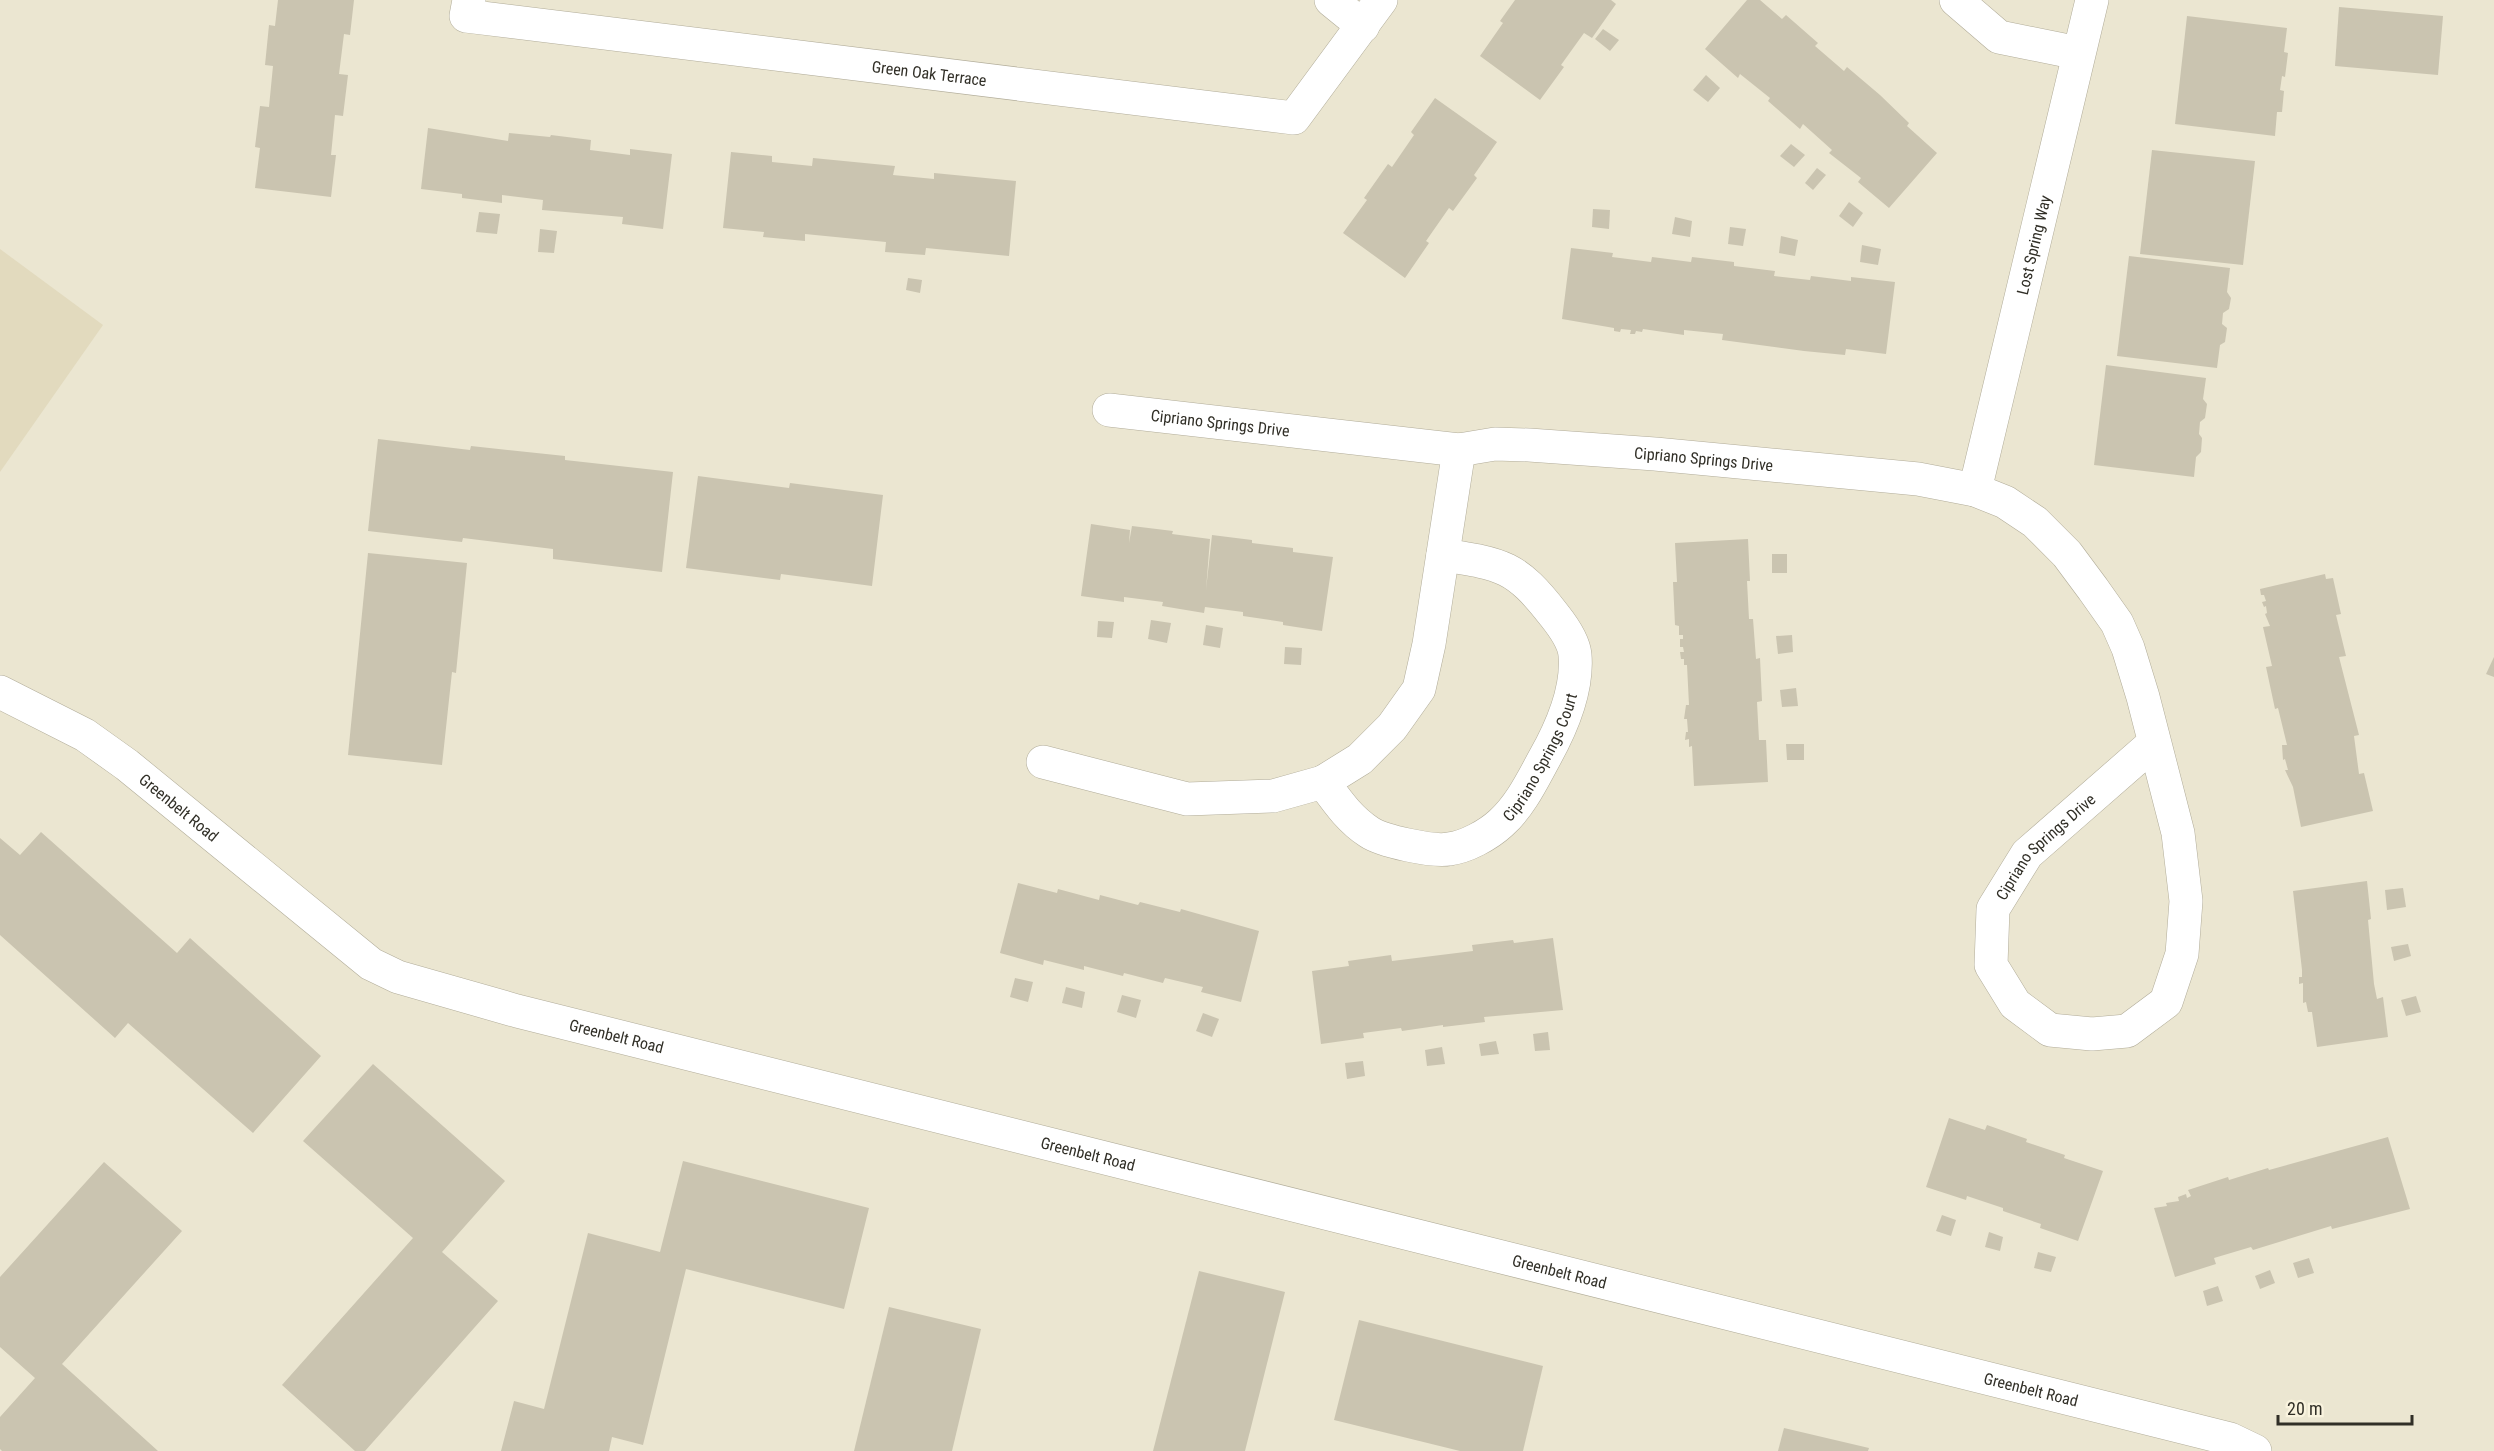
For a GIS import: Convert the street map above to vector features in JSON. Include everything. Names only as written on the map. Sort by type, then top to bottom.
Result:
[{"type":"street","name":"Green Oak Terrace","points":[[469,0],[466,16],[1294,118],[1372,13],[1331,0]]},
{"type":"street","points":[[1956,0],[1999,37],[2078,53]]},
{"type":"street","name":"Lost Spring Way","points":[[1974,490],[2092,0]]},
{"type":"street","name":"Cipriano Springs Drive","points":[[1109,410],[1459,450],[1495,444],[1655,454],[1918,479],[1974,490],[2005,502],[2035,522],[2067,554],[2117,622],[2128,648],[2143,697],[2178,833],[2186,901],[2182,954],[2166,1002],[2127,1031],[2092,1034],[2049,1030],[2015,1004],[1991,965],[1993,909],[2027,854],[2154,743]]},
{"type":"street","points":[[1043,762],[1187,799],[1273,796],[1323,782],[1360,759],[1392,727],[1419,689],[1429,644],[1459,450]]},
{"type":"street","name":"Cipriano Springs Court","points":[[1323,782],[1346,814],[1371,834],[1403,844],[1448,850],[1474,840],[1501,823],[1522,798],[1552,745],[1574,682],[1575,653],[1561,624],[1540,596],[1518,574],[1490,562],[1443,555]]},
{"type":"street","name":"Greenbelt Road","points":[[0,692],[85,735],[127,765],[371,964],[398,977],[528,1014],[2230,1439],[2254,1451]]},
{"type":"shaded area","points":[[0,249],[103,325],[0,472]]},
{"type":"building","points":[[278,0],[354,0],[350,35],[344,34],[339,74],[348,75],[343,116],[335,115],[331,155],[336,155],[331,197],[255,188],[260,148],[255,147],[260,106],[269,107],[273,66],[265,65],[269,25],[275,26]]},
{"type":"building","points":[[1515,0],[1611,0],[1616,4],[1592,38],[1584,33],[1561,65],[1564,67],[1540,100],[1480,56],[1503,23],[1500,21]]},
{"type":"building","points":[[1747,0],[1760,0],[1782,19],[1786,15],[1818,43],[1815,46],[1844,71],[1847,67],[1880,95],[1909,123],[1907,126],[1937,153],[1889,208],[1858,182],[1861,178],[1829,153],[1832,150],[1803,124],[1800,129],[1768,101],[1770,98],[1740,74],[1738,78],[1705,49]]},
{"type":"building","points":[[2339,7],[2443,16],[2438,75],[2335,66]]},
{"type":"building","points":[[2187,16],[2287,28],[2284,52],[2288,53],[2285,77],[2282,76],[2280,90],[2284,91],[2282,112],[2277,112],[2275,136],[2175,124]]},
{"type":"building","points":[[1603,29],[1619,40],[1610,51],[1595,39]]},
{"type":"building","points":[[1706,75],[1720,88],[1708,102],[1693,90]]},
{"type":"building","points":[[1435,98],[1497,142],[1474,175],[1477,178],[1453,211],[1449,208],[1426,241],[1429,243],[1405,278],[1343,233],[1367,200],[1364,198],[1388,164],[1392,167],[1414,135],[1411,132]]},
{"type":"building","points":[[428,128],[508,141],[509,133],[550,137],[551,135],[591,140],[590,150],[630,155],[630,149],[672,154],[663,229],[622,224],[623,217],[542,210],[543,200],[502,195],[502,203],[462,198],[462,194],[421,189]]},
{"type":"building","points":[[1791,144],[1805,155],[1794,167],[1780,156]]},
{"type":"building","points":[[2152,150],[2255,161],[2243,265],[2140,254]]},
{"type":"building","points":[[731,152],[772,156],[772,162],[812,166],[813,158],[895,166],[893,175],[934,179],[934,173],[1016,181],[1009,256],[926,248],[925,255],[885,252],[886,242],[805,234],[805,241],[763,237],[764,232],[723,228]]},
{"type":"building","points":[[1817,168],[1826,175],[1813,190],[1805,183]]},
{"type":"building","points":[[1849,202],[1863,213],[1853,227],[1839,216]]},
{"type":"building","points":[[1593,209],[1610,210],[1609,229],[1592,227]]},
{"type":"building","points":[[479,212],[500,214],[497,234],[476,232]]},
{"type":"building","points":[[1675,217],[1692,221],[1690,237],[1672,234]]},
{"type":"building","points":[[1730,227],[1746,229],[1743,246],[1728,244]]},
{"type":"building","points":[[540,229],[557,231],[554,253],[538,252]]},
{"type":"building","points":[[1781,236],[1798,240],[1795,256],[1779,253]]},
{"type":"building","points":[[1862,245],[1881,249],[1878,265],[1860,262]]},
{"type":"building","points":[[1571,248],[1613,253],[1612,257],[1651,262],[1652,257],[1691,262],[1692,257],[1734,262],[1734,266],[1775,271],[1774,276],[1810,280],[1811,276],[1851,281],[1851,277],[1895,282],[1886,354],[1846,349],[1845,355],[1804,351],[1722,340],[1723,334],[1684,330],[1684,335],[1643,329],[1642,332],[1636,331],[1635,334],[1630,334],[1631,330],[1621,329],[1620,332],[1614,331],[1614,328],[1562,319]]},
{"type":"building","points":[[2129,256],[2230,268],[2227,292],[2231,298],[2229,309],[2223,313],[2222,324],[2227,328],[2225,342],[2220,345],[2217,368],[2117,356]]},
{"type":"building","points":[[908,278],[922,280],[920,293],[906,290]]},
{"type":"building","points":[[2106,365],[2206,378],[2203,399],[2207,404],[2205,418],[2200,422],[2201,452],[2196,457],[2194,477],[2094,465]]},
{"type":"building","points":[[378,439],[470,450],[471,446],[565,456],[565,460],[673,472],[662,572],[553,559],[553,549],[463,538],[462,542],[368,531]]},
{"type":"building","points":[[698,476],[789,488],[790,483],[883,495],[872,586],[781,574],[780,580],[686,568]]},
{"type":"building","points":[[1091,524],[1130,530],[1129,543],[1132,526],[1173,531],[1172,534],[1210,539],[1206,590],[1212,535],[1293,548],[1293,552],[1333,557],[1322,631],[1243,616],[1243,612],[1205,607],[1204,613],[1162,606],[1163,602],[1124,597],[1124,602],[1081,596]]},
{"type":"building","points":[[1748,539],[1749,619],[1753,619],[1756,659],[1760,658],[1762,701],[1757,702],[1759,740],[1766,740],[1768,782],[1694,786],[1692,746],[1689,747],[1689,739],[1685,740],[1686,732],[1688,732],[1687,719],[1684,719],[1686,705],[1689,705],[1687,665],[1684,665],[1680,652],[1684,652],[1683,647],[1680,647],[1680,639],[1683,639],[1683,635],[1679,635],[1679,626],[1675,625],[1673,582],[1677,582],[1675,543]]},
{"type":"building","points":[[368,553],[467,563],[456,673],[452,672],[442,765],[348,755]]},
{"type":"building","points":[[1772,554],[1787,554],[1787,573],[1772,573]]},
{"type":"building","points":[[2325,574],[2326,579],[2333,578],[2341,614],[2336,615],[2346,656],[2339,657],[2359,735],[2354,736],[2359,774],[2364,773],[2373,811],[2301,827],[2293,787],[2285,770],[2288,770],[2285,759],[2283,760],[2282,745],[2287,745],[2278,708],[2275,709],[2266,667],[2272,666],[2263,627],[2270,626],[2265,614],[2267,613],[2266,606],[2264,607],[2262,602],[2266,601],[2260,589]]},
{"type":"building","points":[[1151,620],[1171,623],[1167,643],[1148,639]]},
{"type":"building","points":[[1098,621],[1114,622],[1112,638],[1097,637]]},
{"type":"building","points":[[1206,625],[1223,628],[1220,648],[1203,645]]},
{"type":"building","points":[[1792,635],[1793,652],[1778,654],[1776,636]]},
{"type":"building","points":[[1285,647],[1302,648],[1301,665],[1284,664]]},
{"type":"building","points":[[2494,657],[2494,677],[2486,674]]},
{"type":"building","points":[[1796,688],[1798,706],[1782,707],[1780,690]]},
{"type":"building","points":[[1786,744],[1804,744],[1804,760],[1787,760]]},
{"type":"building","points":[[41,832],[177,953],[190,938],[321,1056],[253,1133],[128,1023],[115,1038],[0,935],[0,838],[20,855]]},
{"type":"building","points":[[2367,881],[2374,984],[2377,999],[2383,997],[2388,1037],[2317,1047],[2312,1012],[2308,1012],[2306,1002],[2303,1003],[2303,983],[2299,984],[2302,970],[2293,891]]},
{"type":"building","points":[[1018,883],[1057,893],[1058,889],[1099,900],[1100,895],[1138,905],[1140,902],[1180,912],[1181,909],[1259,931],[1241,1002],[1201,992],[1203,987],[1165,978],[1163,983],[1124,973],[1123,976],[1084,966],[1084,970],[1044,960],[1043,965],[1000,953]]},
{"type":"building","points":[[2403,888],[2406,907],[2387,910],[2385,890]]},
{"type":"building","points":[[1553,938],[1563,1010],[1484,1017],[1485,1022],[1443,1027],[1443,1025],[1402,1031],[1401,1028],[1363,1033],[1364,1038],[1321,1044],[1312,971],[1349,966],[1348,961],[1391,955],[1392,961],[1473,951],[1472,945]]},
{"type":"building","points":[[2408,944],[2411,956],[2394,961],[2391,947]]},
{"type":"building","points":[[1015,978],[1033,982],[1028,1002],[1010,997]]},
{"type":"building","points":[[1066,987],[1085,992],[1082,1008],[1062,1003]]},
{"type":"building","points":[[1122,995],[1141,1000],[1136,1018],[1117,1012]]},
{"type":"building","points":[[2416,996],[2421,1012],[2406,1016],[2401,1000]]},
{"type":"building","points":[[1203,1013],[1219,1019],[1212,1037],[1196,1031]]},
{"type":"building","points":[[1548,1032],[1550,1050],[1535,1051],[1533,1034]]},
{"type":"building","points":[[1496,1041],[1499,1054],[1481,1056],[1479,1044]]},
{"type":"building","points":[[1442,1047],[1445,1064],[1427,1066],[1425,1050]]},
{"type":"building","points":[[1363,1061],[1365,1076],[1347,1079],[1345,1063]]},
{"type":"building","points":[[373,1064],[505,1181],[442,1252],[498,1301],[365,1451],[355,1451],[282,1385],[413,1238],[303,1141]]},
{"type":"building","points":[[1949,1118],[1985,1130],[1987,1125],[2027,1139],[2026,1142],[2065,1155],[2064,1158],[2103,1171],[2078,1241],[2040,1228],[2041,1224],[2003,1211],[2003,1208],[1967,1196],[1966,1200],[1926,1187]]},
{"type":"building","points":[[2388,1137],[2410,1209],[2332,1229],[2331,1226],[2253,1250],[2251,1247],[2214,1258],[2216,1264],[2175,1277],[2154,1208],[2179,1201],[2178,1197],[2186,1194],[2187,1198],[2191,1196],[2188,1190],[2228,1177],[2229,1180],[2268,1168],[2269,1170]]},
{"type":"building","points":[[683,1161],[869,1208],[844,1309],[686,1269],[643,1445],[612,1437],[609,1451],[501,1451],[514,1401],[544,1409],[588,1233],[660,1252]]},
{"type":"building","points":[[104,1162],[182,1231],[62,1364],[158,1451],[2,1451],[0,1449],[0,1417],[35,1378],[0,1347],[0,1277]]},
{"type":"building","points":[[1942,1215],[1956,1220],[1951,1236],[1936,1231]]},
{"type":"building","points":[[1989,1232],[2003,1237],[2000,1251],[1985,1247]]},
{"type":"building","points":[[2038,1252],[2056,1257],[2051,1272],[2034,1268]]},
{"type":"building","points":[[2309,1258],[2314,1273],[2298,1278],[2293,1263]]},
{"type":"building","points":[[2270,1270],[2275,1283],[2260,1289],[2255,1276]]},
{"type":"building","points":[[1199,1271],[1285,1292],[1245,1451],[1153,1451]]},
{"type":"building","points":[[2218,1286],[2223,1301],[2207,1306],[2203,1291]]},
{"type":"building","points":[[889,1307],[981,1329],[952,1451],[854,1451]]},
{"type":"building","points":[[1359,1320],[1543,1366],[1523,1451],[1460,1451],[1334,1420]]},
{"type":"building","points":[[1784,1428],[1869,1448],[1868,1451],[1778,1451]]}]
